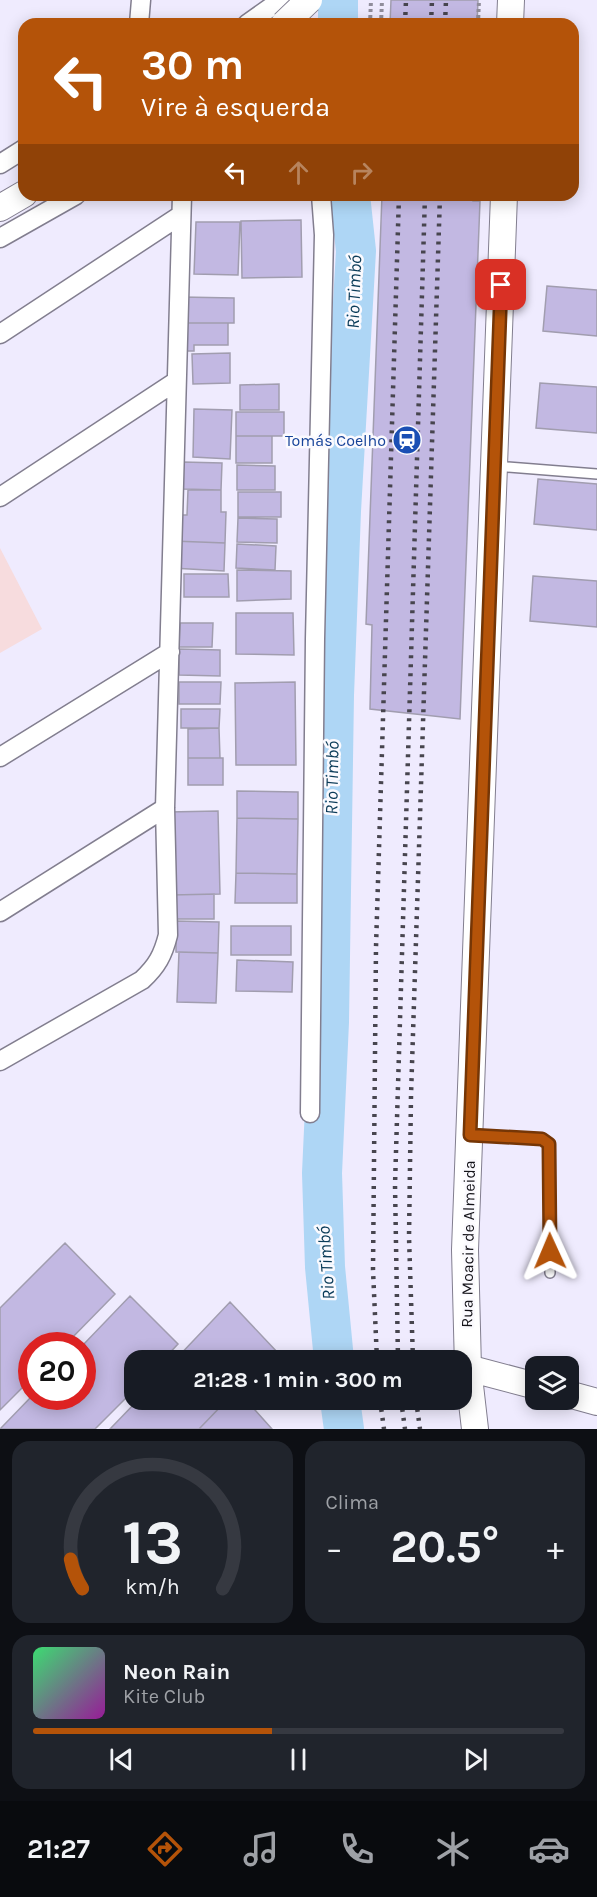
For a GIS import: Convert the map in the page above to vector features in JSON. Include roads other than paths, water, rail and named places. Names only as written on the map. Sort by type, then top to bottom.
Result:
[{"type":"main road","points":[[281,9],[309,0]]},
{"type":"main road","points":[[510,18],[511,0]]},
{"type":"main road","points":[[0,208],[18,198]]},
{"type":"main road","name":"Rua Moacir de Almeida","points":[[468,1350],[465,1250],[504,201]]},
{"type":"main road","points":[[472,1369],[525,1383]]},
{"type":"main road","points":[[579,1397],[597,1402]]},
{"type":"main road","name":"Rua Moacir de Almeida","points":[[472,1403],[475,1429]]},
{"type":"street","points":[[140,18],[141,0]]},
{"type":"street","points":[[261,18],[281,9],[292,11],[297,18]]},
{"type":"street","points":[[0,164],[18,153]]},
{"type":"street","points":[[0,238],[65,201]]},
{"type":"street","points":[[0,1061],[142,980],[157,967],[168,935],[165,808],[182,201]]},
{"type":"street","points":[[310,1113],[315,639],[324,235],[321,201]]},
{"type":"street","points":[[0,334],[181,215]]},
{"type":"street","points":[[0,497],[175,382]]},
{"type":"street","points":[[0,757],[170,652]]},
{"type":"street","points":[[0,912],[165,808]]},
{"type":"lane","points":[[495,466],[597,474]]},
{"type":"lane","points":[[470,1135],[542,1139],[549,1144],[550,1273]]},
{"type":"waterway","name":"Rio Timbó","points":[[338,0],[338,18]]},
{"type":"waterway","name":"Rio Timbó","points":[[333,1350],[325,1267],[322,1173],[329,1022],[334,695],[341,511],[356,251],[351,201]]},
{"type":"waterway","name":"Rio Timbó","points":[[341,1410],[344,1429]]},
{"type":"railway","points":[[405,18],[406,0]]},
{"type":"railway","points":[[431,18],[432,0]]},
{"type":"railway","points":[[445,18],[446,0]]},
{"type":"railway","points":[[377,1350],[373,1270],[376,947],[399,201]]},
{"type":"railway","points":[[398,1350],[395,1185],[425,201]]},
{"type":"railway","points":[[413,1350],[409,1237],[411,1096],[440,201]]},
{"type":"railway","points":[[381,1410],[384,1429]]},
{"type":"railway","points":[[402,1410],[405,1429]]},
{"type":"railway","points":[[417,1410],[420,1429]]},
{"type":"place","name":"Tomás Coelho","points":[[407,440]]}]
